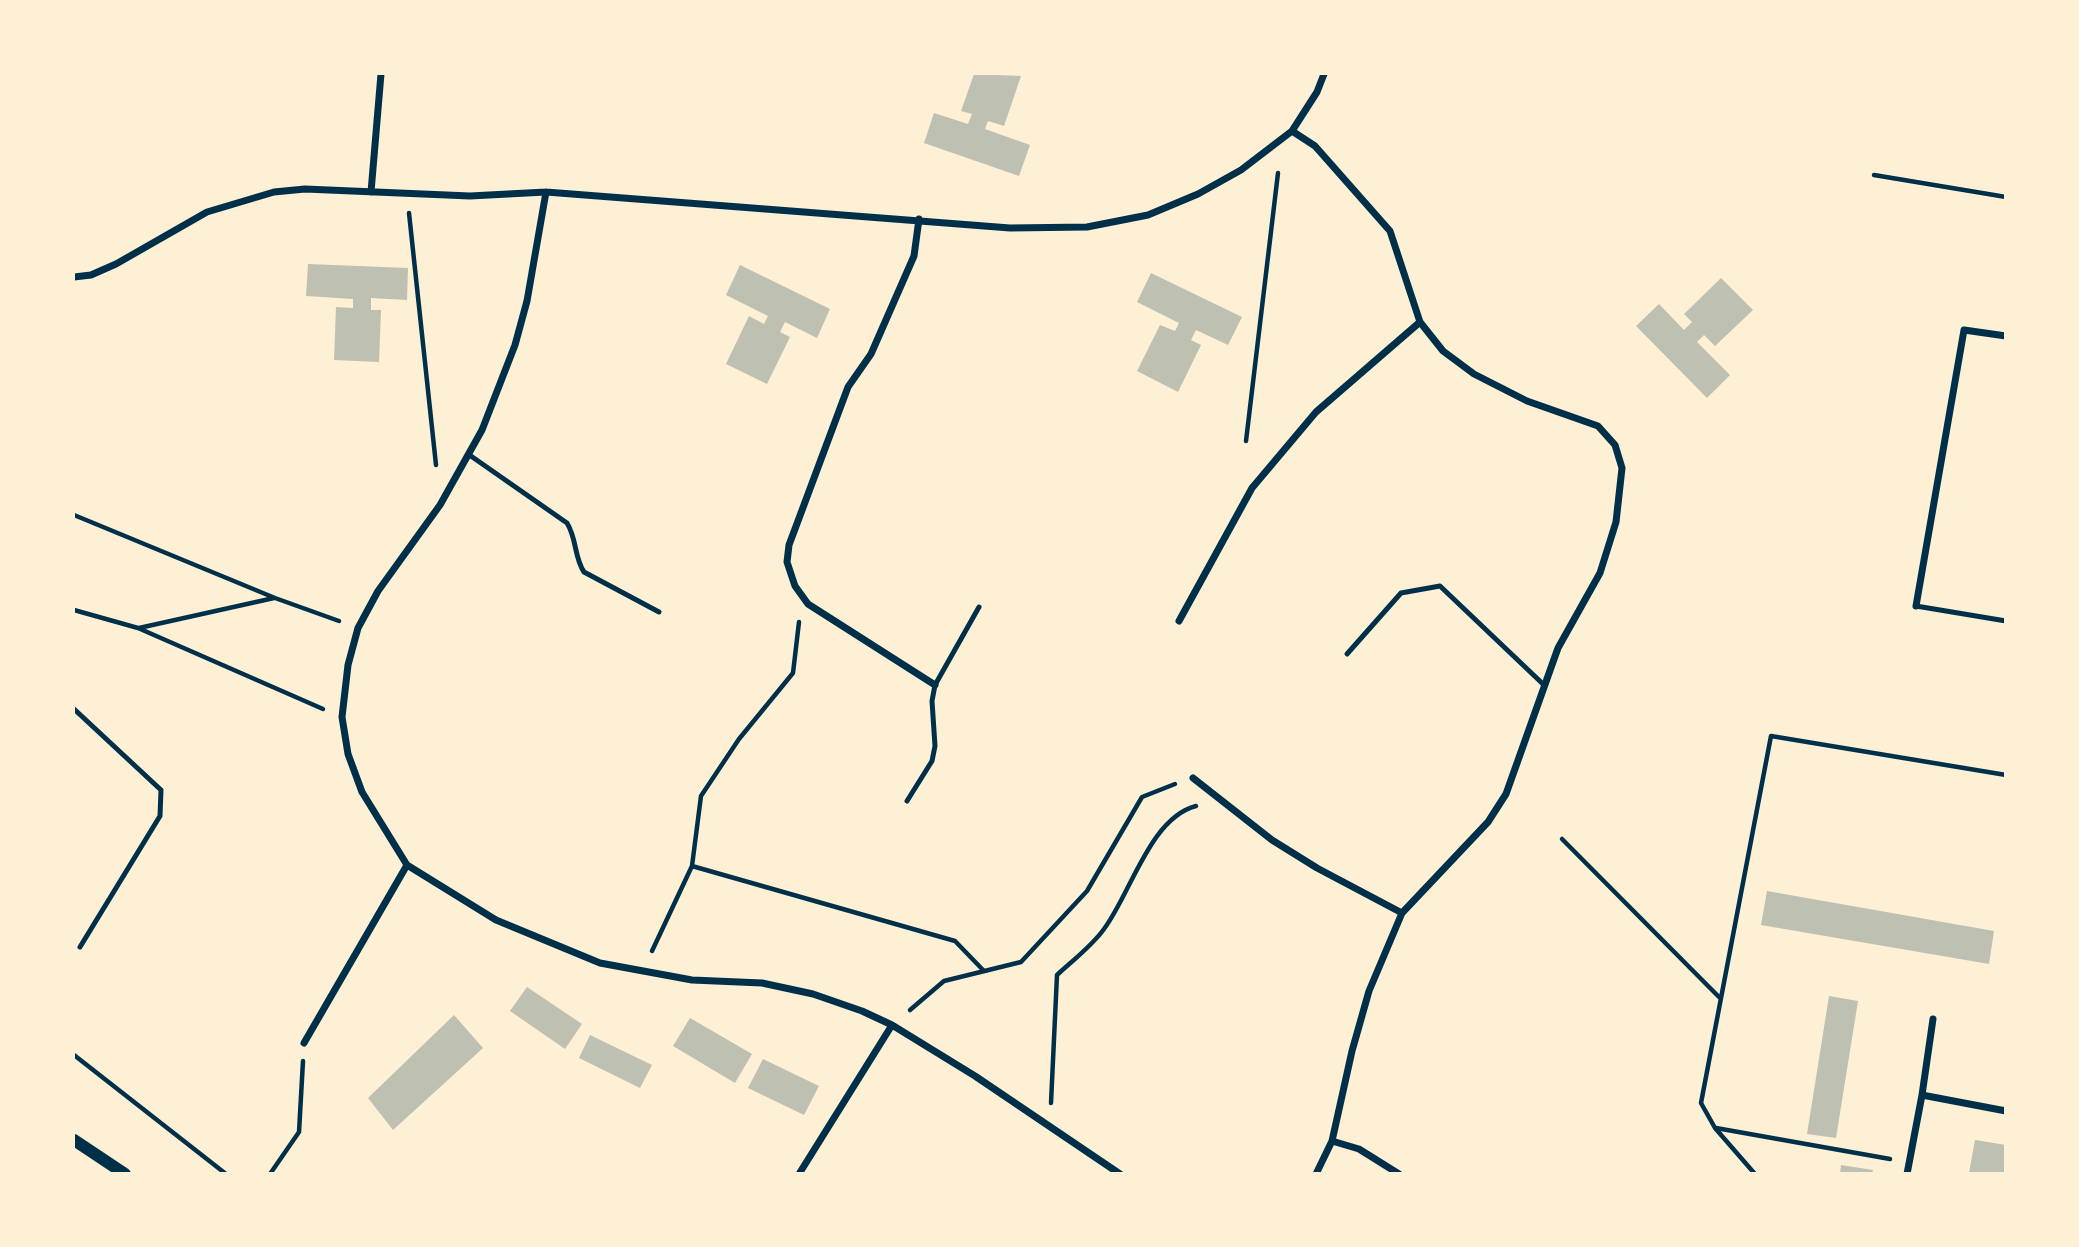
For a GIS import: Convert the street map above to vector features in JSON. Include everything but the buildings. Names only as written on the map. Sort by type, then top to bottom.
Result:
[{"type":"street","points":[[371,192],[381,74]]},
{"type":"street","points":[[74,277],[91,275],[116,264],[207,212],[274,191],[305,189],[470,196],[546,192],[1010,228],[1087,227],[1148,215],[1198,194],[1241,170],[1292,131],[1317,92],[1324,74]]},
{"type":"street","points":[[1292,131],[1315,146],[1390,231],[1420,322],[1443,351],[1474,374],[1527,401],[1598,426],[1615,445],[1622,468],[1616,522],[1600,573],[1558,648],[1506,794],[1488,822],[1402,913],[1369,991],[1352,1051],[1332,1141],[1316,1174]]},
{"type":"street","points":[[546,192],[534,267],[515,345],[482,430],[440,505],[378,591],[358,628],[348,665],[342,717],[348,754],[362,792],[407,864],[496,920],[600,963],[692,980],[762,983],[813,994],[892,1025],[1120,1174]]},
{"type":"street","points":[[919,219],[914,256],[871,354],[848,387],[789,545],[787,562],[795,586],[808,604],[935,685]]},
{"type":"street","points":[[1179,621],[1252,488],[1316,412],[1420,322]]},
{"type":"street","points":[[1916,606],[1964,330],[2006,337]]},
{"type":"street","points":[[1192,778],[1272,840],[1317,868],[1402,913]]},
{"type":"street","points":[[304,1043],[407,864]]},
{"type":"street","points":[[1907,1174],[1933,1020]]},
{"type":"street","points":[[799,1174],[892,1025]]},
{"type":"street","points":[[1922,1095],[2006,1111]]},
{"type":"street","points":[[74,1140],[125,1174]]},
{"type":"street","points":[[1332,1141],[1359,1149],[1399,1174]]},
{"type":"lane","points":[[468,454],[567,523],[573,534],[578,563],[584,572],[659,612]]},
{"type":"lane","points":[[1347,654],[1401,593],[1440,586],[1544,685]]},
{"type":"lane","points":[[1916,606],[2006,621]]},
{"type":"lane","points":[[907,801],[932,761],[935,746],[932,701],[935,685],[979,607]]},
{"type":"lane","points":[[74,709],[161,790],[162,803],[160,816],[80,947]]},
{"type":"path","points":[[1246,441],[1278,173]]},
{"type":"path","points":[[1874,176],[2006,197]]},
{"type":"path","points":[[406,194],[440,505]]},
{"type":"path","points":[[74,515],[275,598],[358,628]]},
{"type":"path","points":[[642,972],[692,866],[701,796],[739,739],[793,673],[802,595]]},
{"type":"path","points":[[138,628],[275,598]]},
{"type":"path","points":[[74,610],[138,628],[342,717]]},
{"type":"path","points":[[1755,1174],[1715,1128],[1701,1103],[1771,736],[2006,775]]},
{"type":"path","points":[[892,1025],[944,981],[1021,962],[1087,891],[1142,797],[1192,778]]},
{"type":"path","points":[[1050,1127],[1051,1044],[1057,975],[1104,931],[1165,824],[1185,809],[1221,800]]},
{"type":"path","points":[[1562,839],[1721,999]]},
{"type":"path","points":[[692,866],[955,941],[984,971]]},
{"type":"path","points":[[270,1174],[299,1132],[304,1043]]},
{"type":"path","points":[[74,1055],[226,1174]]},
{"type":"path","points":[[1715,1128],[1909,1163]]}]
